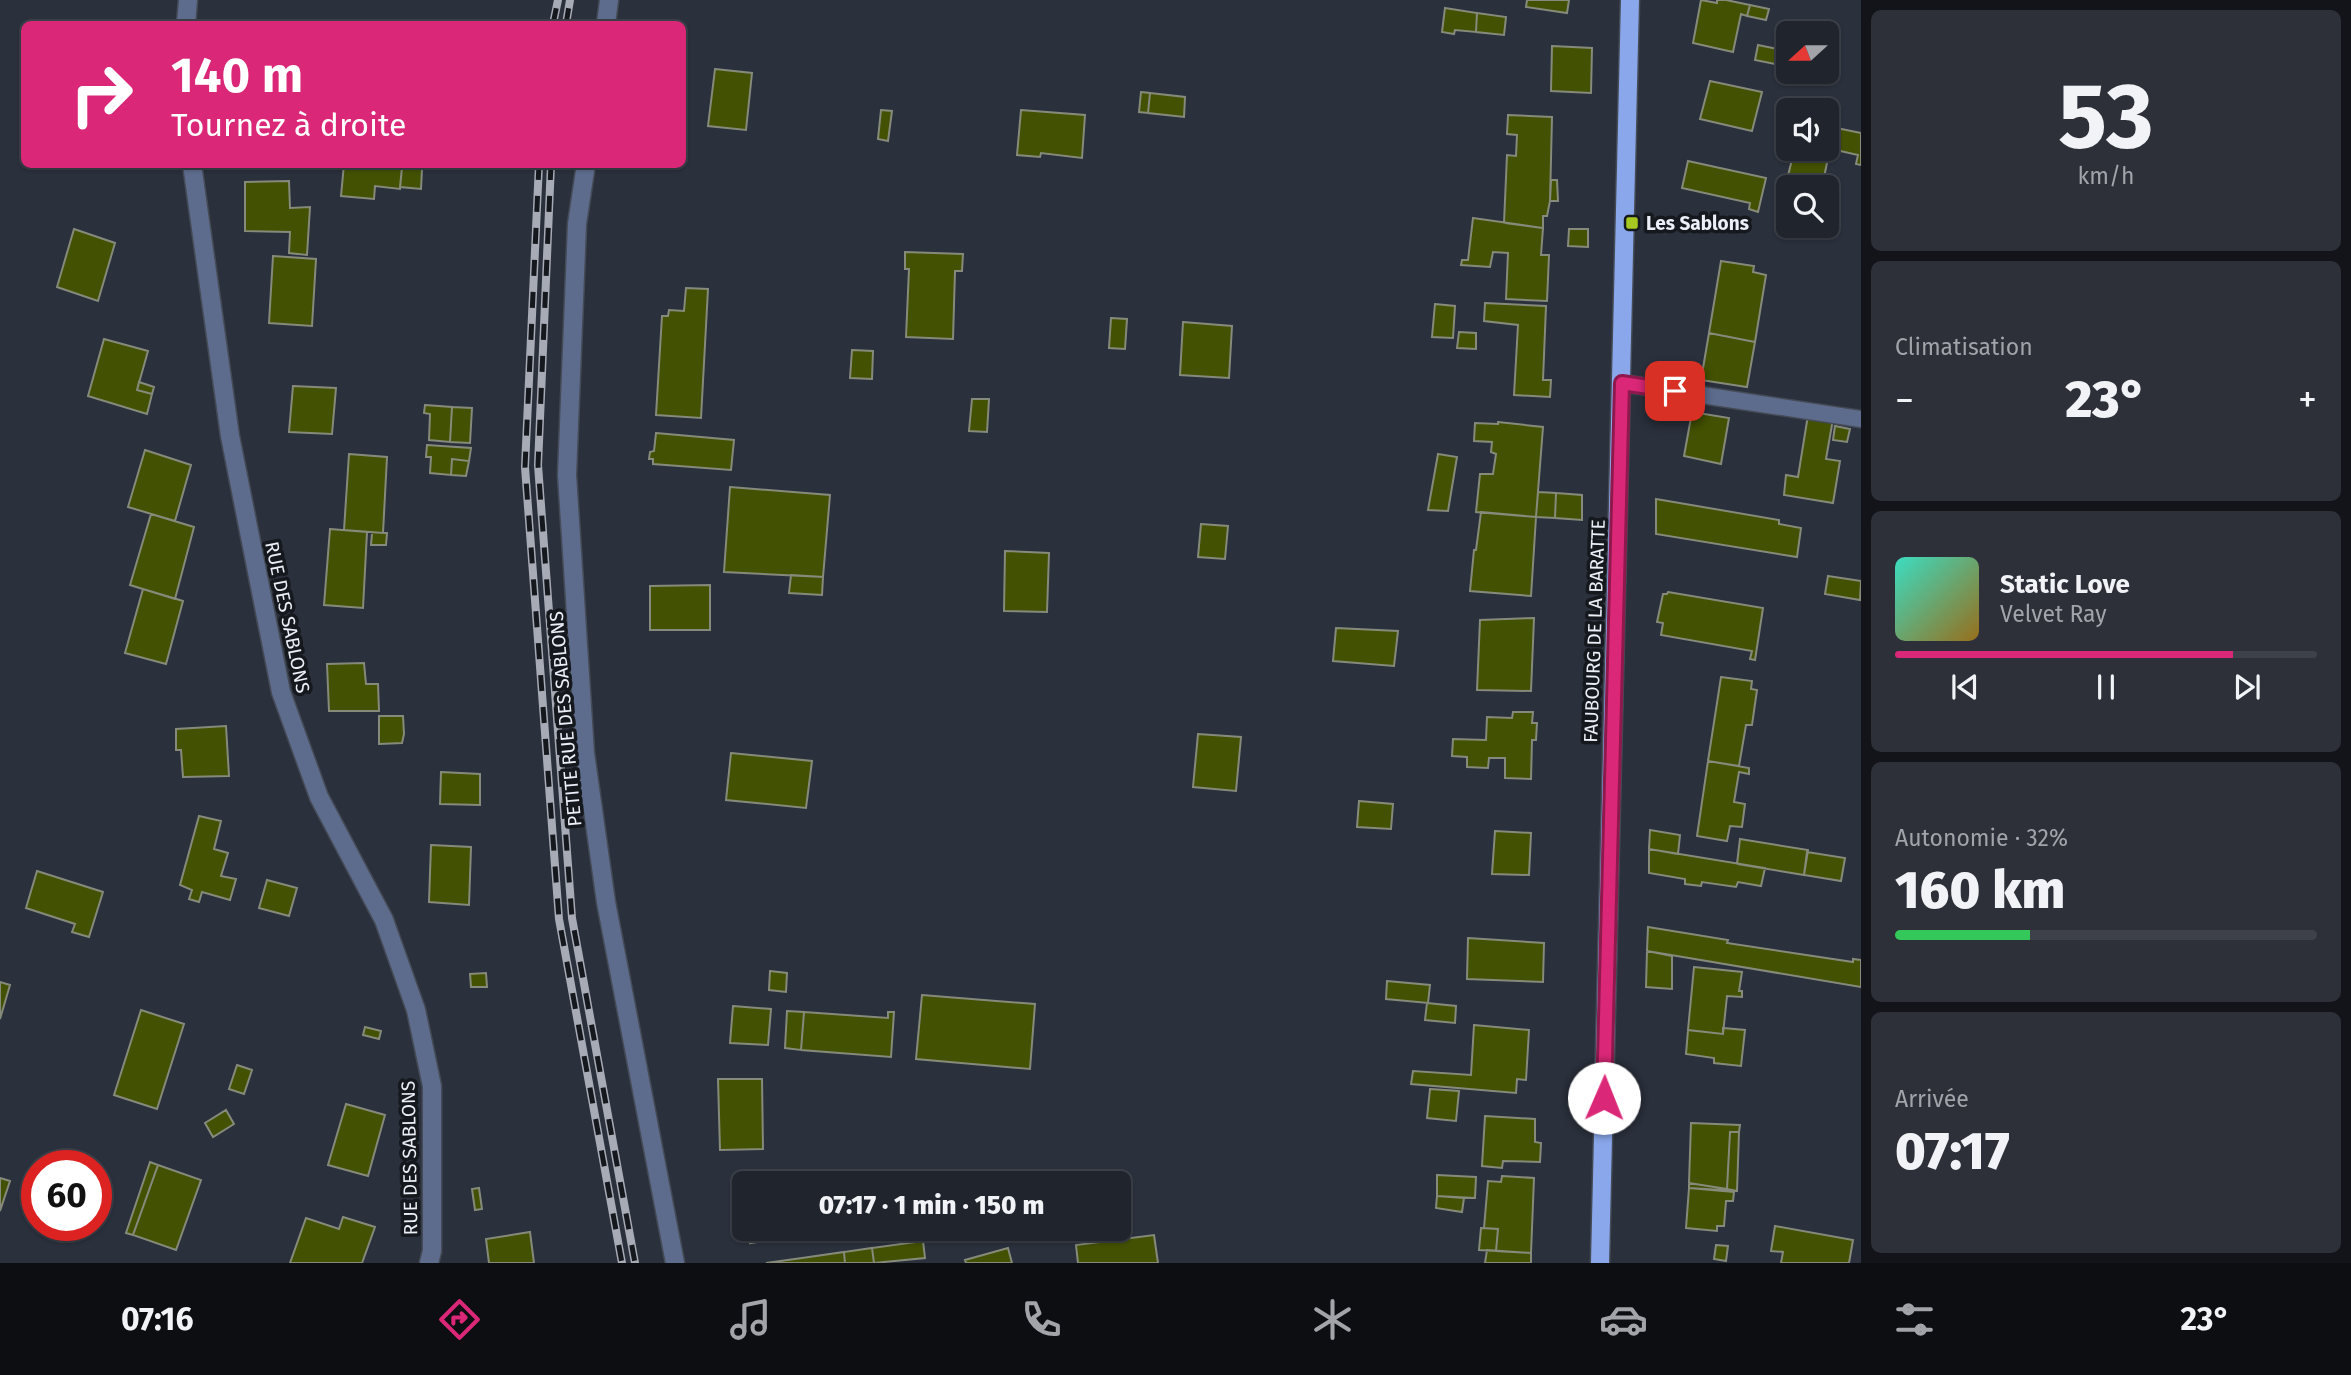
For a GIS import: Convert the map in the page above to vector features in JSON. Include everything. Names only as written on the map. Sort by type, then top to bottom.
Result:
[{"type":"main road","name":"FAUBOURG DE LA BARATTE","points":[[1600,1263],[1630,0]]},
{"type":"street","points":[[186,21],[188,0]]},
{"type":"street","points":[[606,21],[609,0]]},
{"type":"street","name":"RUE DES SABLONS","points":[[193,168],[230,436],[281,692],[319,797],[384,920],[416,1010],[432,1086],[432,1251],[429,1263]]},
{"type":"street","name":"PETITE RUE DES SABLONS","points":[[585,168],[577,224],[567,475],[585,753],[606,902],[675,1263]]},
{"type":"lane","points":[[1622,383],[1861,419]]},
{"type":"building","points":[[1527,0],[1569,0],[1567,13],[1526,7]]},
{"type":"building","points":[[1701,0],[1717,3],[1717,0],[1726,0],[1750,5],[1747,16],[1741,14],[1733,52],[1693,43]]},
{"type":"building","points":[[1750,5],[1769,9],[1766,20],[1747,16]]},
{"type":"building","points":[[1445,8],[1477,13],[1476,32],[1442,32]]},
{"type":"building","points":[[1477,13],[1506,17],[1504,35],[1476,32]]},
{"type":"building","points":[[1758,45],[1776,49],[1776,64],[1755,60]]},
{"type":"building","points":[[1552,46],[1592,48],[1591,93],[1551,91]]},
{"type":"building","points":[[715,69],[752,73],[746,130],[708,126]]},
{"type":"building","points":[[1710,81],[1762,92],[1752,131],[1700,119]]},
{"type":"building","points":[[1141,92],[1150,93],[1148,113],[1139,112]]},
{"type":"building","points":[[1150,93],[1185,97],[1184,117],[1148,113]]},
{"type":"building","points":[[881,110],[892,111],[888,141],[878,139]]},
{"type":"building","points":[[1021,110],[1085,115],[1082,158],[1041,153],[1040,157],[1017,155]]},
{"type":"building","points":[[1508,115],[1552,117],[1550,201],[1547,216],[1543,216],[1543,228],[1504,223],[1507,155],[1516,156],[1517,135],[1507,134]]},
{"type":"building","points":[[1839,128],[1861,133],[1861,165],[1856,164],[1858,155],[1839,151]]},
{"type":"building","points":[[1688,161],[1766,178],[1758,212],[1749,209],[1750,203],[1682,188]]},
{"type":"building","points":[[1792,161],[1827,161],[1824,175],[1788,175]]},
{"type":"building","points":[[344,168],[402,168],[400,189],[375,186],[374,199],[341,196]]},
{"type":"building","points":[[402,168],[422,169],[421,189],[400,187]]},
{"type":"building","points":[[1551,180],[1557,180],[1558,201],[1550,201]]},
{"type":"building","points":[[289,181],[290,208],[310,207],[307,255],[289,253],[290,232],[245,231],[245,182]]},
{"type":"building","points":[[1473,218],[1543,228],[1541,255],[1549,255],[1547,301],[1506,299],[1508,253],[1493,252],[1490,267],[1461,265],[1462,260],[1468,260]]},
{"type":"building","points":[[74,229],[115,243],[98,301],[57,287]]},
{"type":"building","points":[[1569,229],[1588,229],[1588,247],[1568,246]]},
{"type":"building","points":[[905,252],[963,254],[962,271],[955,271],[953,339],[906,337],[909,269],[905,269]]},
{"type":"building","points":[[273,256],[316,259],[312,326],[269,323]]},
{"type":"building","points":[[1721,261],[1754,266],[1753,272],[1766,275],[1755,342],[1709,333]]},
{"type":"building","points":[[686,288],[708,289],[701,418],[656,415],[662,316],[668,316],[669,310],[684,311]]},
{"type":"building","points":[[1485,303],[1546,306],[1543,380],[1551,380],[1550,397],[1514,395],[1518,325],[1484,321]]},
{"type":"building","points":[[1435,304],[1455,306],[1453,338],[1432,337]]},
{"type":"building","points":[[1111,318],[1127,319],[1125,349],[1109,348]]},
{"type":"building","points":[[1183,322],[1232,326],[1229,378],[1180,375]]},
{"type":"building","points":[[1459,332],[1476,333],[1476,349],[1457,348]]},
{"type":"building","points":[[1709,333],[1755,342],[1747,387],[1701,380]]},
{"type":"building","points":[[104,339],[148,351],[137,390],[152,394],[147,414],[88,396]]},
{"type":"building","points":[[852,350],[873,351],[872,379],[850,378]]},
{"type":"building","points":[[139,382],[154,387],[152,394],[137,390]]},
{"type":"building","points":[[293,386],[336,388],[332,434],[289,432]]},
{"type":"building","points":[[972,399],[989,399],[987,432],[969,431]]},
{"type":"building","points":[[425,405],[452,407],[450,442],[429,440],[430,414],[424,413]]},
{"type":"building","points":[[452,407],[472,408],[470,443],[450,442]]},
{"type":"building","points":[[1692,412],[1729,418],[1721,464],[1684,456]]},
{"type":"building","points":[[1808,415],[1833,419],[1826,459],[1840,461],[1833,503],[1784,495],[1786,475],[1798,477]]},
{"type":"building","points":[[1498,422],[1543,427],[1536,517],[1476,512],[1480,474],[1493,474],[1496,454],[1491,452],[1492,442],[1474,441],[1475,423]]},
{"type":"building","points":[[1835,426],[1850,429],[1847,442],[1833,440]]},
{"type":"building","points":[[656,433],[734,440],[731,470],[653,464],[653,459],[649,459],[650,452],[654,451]]},
{"type":"building","points":[[427,445],[471,448],[469,461],[452,459],[451,475],[430,473],[431,457],[426,457]]},
{"type":"building","points":[[145,450],[191,465],[175,521],[128,507]]},
{"type":"building","points":[[349,454],[387,457],[383,533],[344,530]]},
{"type":"building","points":[[1438,454],[1457,457],[1448,511],[1428,510]]},
{"type":"building","points":[[452,459],[469,461],[466,476],[451,475]]},
{"type":"building","points":[[730,487],[830,495],[823,577],[724,572]]},
{"type":"building","points":[[1538,492],[1556,493],[1555,518],[1536,517]]},
{"type":"building","points":[[1556,493],[1582,495],[1582,520],[1555,518]]},
{"type":"building","points":[[1656,499],[1779,520],[1779,524],[1801,528],[1797,557],[1656,534]]},
{"type":"building","points":[[1481,512],[1536,517],[1531,596],[1470,591]]},
{"type":"building","points":[[151,514],[194,527],[175,599],[130,585]]},
{"type":"building","points":[[1201,524],[1228,526],[1225,559],[1198,557]]},
{"type":"building","points":[[330,529],[367,532],[363,608],[324,605]]},
{"type":"building","points":[[372,533],[387,533],[386,545],[371,545]]},
{"type":"building","points":[[1005,551],[1049,553],[1047,612],[1004,611]]},
{"type":"building","points":[[791,575],[823,577],[822,595],[789,593]]},
{"type":"building","points":[[1828,576],[1861,581],[1860,600],[1825,594]]},
{"type":"building","points":[[710,585],[710,630],[650,630],[650,586]]},
{"type":"building","points":[[143,589],[183,601],[166,664],[125,653]]},
{"type":"building","points":[[1668,592],[1763,608],[1755,660],[1750,659],[1752,651],[1661,635],[1663,623],[1657,622],[1663,594]]},
{"type":"building","points":[[1534,618],[1531,691],[1477,690],[1480,620]]},
{"type":"building","points":[[1336,628],[1398,631],[1394,666],[1333,661]]},
{"type":"building","points":[[364,663],[366,684],[378,684],[379,711],[329,711],[327,664]]},
{"type":"building","points":[[1721,677],[1752,681],[1751,689],[1757,690],[1752,725],[1746,725],[1739,766],[1708,761]]},
{"type":"building","points":[[1513,712],[1533,712],[1532,723],[1537,723],[1536,740],[1532,740],[1531,779],[1505,778],[1505,758],[1489,758],[1488,768],[1467,767],[1467,757],[1452,756],[1453,739],[1486,740],[1487,717],[1512,718]]},
{"type":"building","points":[[379,716],[403,716],[402,743],[379,744]]},
{"type":"building","points":[[226,726],[229,776],[183,777],[181,750],[176,750],[176,729]]},
{"type":"building","points":[[1198,734],[1241,737],[1236,791],[1193,787]]},
{"type":"building","points":[[731,753],[812,761],[806,808],[726,800]]},
{"type":"building","points":[[1708,761],[1749,768],[1749,774],[1739,772],[1734,802],[1745,804],[1742,827],[1730,826],[1727,841],[1697,836]]},
{"type":"building","points":[[441,772],[480,774],[480,805],[440,804]]},
{"type":"building","points":[[1359,801],[1393,804],[1391,829],[1357,827]]},
{"type":"building","points":[[199,816],[221,821],[214,849],[228,853],[221,876],[236,879],[230,900],[202,892],[199,902],[189,899],[192,890],[180,885]]},
{"type":"building","points":[[1650,830],[1680,835],[1678,854],[1649,849]]},
{"type":"building","points":[[1495,831],[1531,833],[1529,875],[1492,874]]},
{"type":"building","points":[[1740,839],[1808,850],[1804,875],[1737,864]]},
{"type":"building","points":[[431,845],[471,847],[469,905],[429,902]]},
{"type":"building","points":[[1649,849],[1765,868],[1761,886],[1738,882],[1736,887],[1702,882],[1701,886],[1685,884],[1685,879],[1649,873]]},
{"type":"building","points":[[1807,852],[1845,858],[1841,881],[1804,875]]},
{"type":"building","points":[[37,871],[103,892],[89,937],[72,932],[75,924],[26,908]]},
{"type":"building","points":[[267,880],[297,888],[289,916],[259,908]]},
{"type":"building","points":[[1648,927],[1728,940],[1727,943],[1853,962],[1853,959],[1861,960],[1861,987],[1647,951]]},
{"type":"building","points":[[1468,938],[1544,943],[1543,982],[1467,979]]},
{"type":"building","points":[[1647,951],[1672,956],[1672,989],[1646,987]]},
{"type":"building","points":[[1694,967],[1742,972],[1739,991],[1742,991],[1742,997],[1727,996],[1723,1034],[1688,1030]]},
{"type":"building","points":[[770,971],[787,973],[786,992],[769,990]]},
{"type":"building","points":[[486,973],[487,987],[471,987],[470,974]]},
{"type":"building","points":[[1387,981],[1430,985],[1428,1003],[1386,999]]},
{"type":"building","points":[[0,982],[10,985],[0,1019]]},
{"type":"building","points":[[922,995],[1035,1004],[1030,1069],[916,1059]]},
{"type":"building","points":[[1427,1003],[1456,1006],[1455,1023],[1425,1020]]},
{"type":"building","points":[[733,1006],[771,1009],[768,1045],[730,1043]]},
{"type":"building","points":[[141,1010],[184,1024],[157,1109],[114,1095]]},
{"type":"building","points":[[787,1011],[804,1012],[801,1050],[785,1048]]},
{"type":"building","points":[[804,1012],[888,1018],[888,1012],[894,1012],[891,1057],[801,1050]]},
{"type":"building","points":[[1474,1025],[1529,1030],[1526,1080],[1517,1079],[1516,1093],[1411,1084],[1413,1071],[1471,1075]]},
{"type":"building","points":[[365,1027],[381,1031],[379,1039],[363,1035]]},
{"type":"building","points":[[1723,1028],[1745,1030],[1741,1066],[1714,1063],[1714,1058],[1686,1054],[1688,1030],[1723,1034]]},
{"type":"building","points":[[237,1065],[252,1070],[244,1094],[229,1089]]},
{"type":"building","points":[[718,1079],[762,1079],[763,1149],[720,1150]]},
{"type":"building","points":[[1430,1089],[1459,1091],[1456,1121],[1427,1118]]},
{"type":"building","points":[[346,1104],[385,1115],[368,1176],[328,1165]]},
{"type":"building","points":[[226,1110],[234,1124],[213,1137],[205,1123]]},
{"type":"building","points":[[1485,1116],[1535,1119],[1535,1142],[1541,1143],[1540,1162],[1503,1161],[1502,1168],[1482,1166]]},
{"type":"building","points":[[1691,1123],[1740,1125],[1739,1132],[1730,1132],[1727,1189],[1689,1183]]},
{"type":"building","points":[[1730,1132],[1739,1132],[1737,1191],[1727,1189]]},
{"type":"building","points":[[150,1162],[158,1165],[133,1235],[126,1233]]},
{"type":"building","points":[[158,1165],[201,1180],[176,1250],[133,1235]]},
{"type":"building","points":[[1437,1175],[1476,1177],[1475,1198],[1437,1196]]},
{"type":"building","points":[[1502,1176],[1534,1178],[1531,1253],[1496,1251],[1498,1229],[1484,1228],[1488,1181],[1501,1182]]},
{"type":"building","points":[[0,1178],[10,1181],[0,1211]]},
{"type":"building","points":[[1689,1183],[1727,1189],[1737,1191],[1689,1188]]},
{"type":"building","points":[[479,1188],[482,1209],[475,1210],[472,1189]]},
{"type":"building","points":[[1689,1188],[1734,1192],[1733,1201],[1726,1201],[1724,1226],[1717,1226],[1717,1231],[1686,1228]]},
{"type":"building","points":[[1437,1196],[1464,1198],[1462,1212],[1436,1208]]},
{"type":"building","points":[[343,1217],[375,1227],[362,1263],[290,1263],[306,1218],[339,1229]]},
{"type":"building","points":[[1775,1226],[1853,1240],[1849,1263],[1781,1263],[1783,1252],[1771,1251]]},
{"type":"building","points":[[1481,1228],[1498,1229],[1496,1251],[1479,1250]]},
{"type":"building","points":[[530,1232],[534,1263],[489,1263],[486,1239]]},
{"type":"building","points":[[1154,1235],[1158,1263],[1078,1263],[1076,1245],[1131,1241],[1131,1238]]},
{"type":"building","points":[[923,1241],[925,1258],[874,1263],[872,1248]]},
{"type":"building","points":[[1716,1245],[1728,1246],[1726,1261],[1714,1259]]},
{"type":"building","points":[[872,1248],[874,1263],[845,1263],[844,1252]]},
{"type":"building","points":[[1008,1248],[1012,1263],[966,1263],[965,1260]]},
{"type":"building","points":[[1487,1250],[1531,1253],[1531,1263],[1485,1263]]},
{"type":"building","points":[[844,1252],[845,1263],[766,1263],[802,1258]]},
{"type":"railway","points":[[554,21],[558,0]]},
{"type":"railway","points":[[566,21],[570,0]]},
{"type":"railway","points":[[539,168],[525,467],[559,919],[622,1263]]},
{"type":"railway","points":[[551,168],[538,465],[572,918],[635,1263]]},
{"type":"place","name":"Les Sablons","points":[[1632,223]]},
{"type":"route","points":[[1604,1098],[1622,383],[1675,391]]}]
